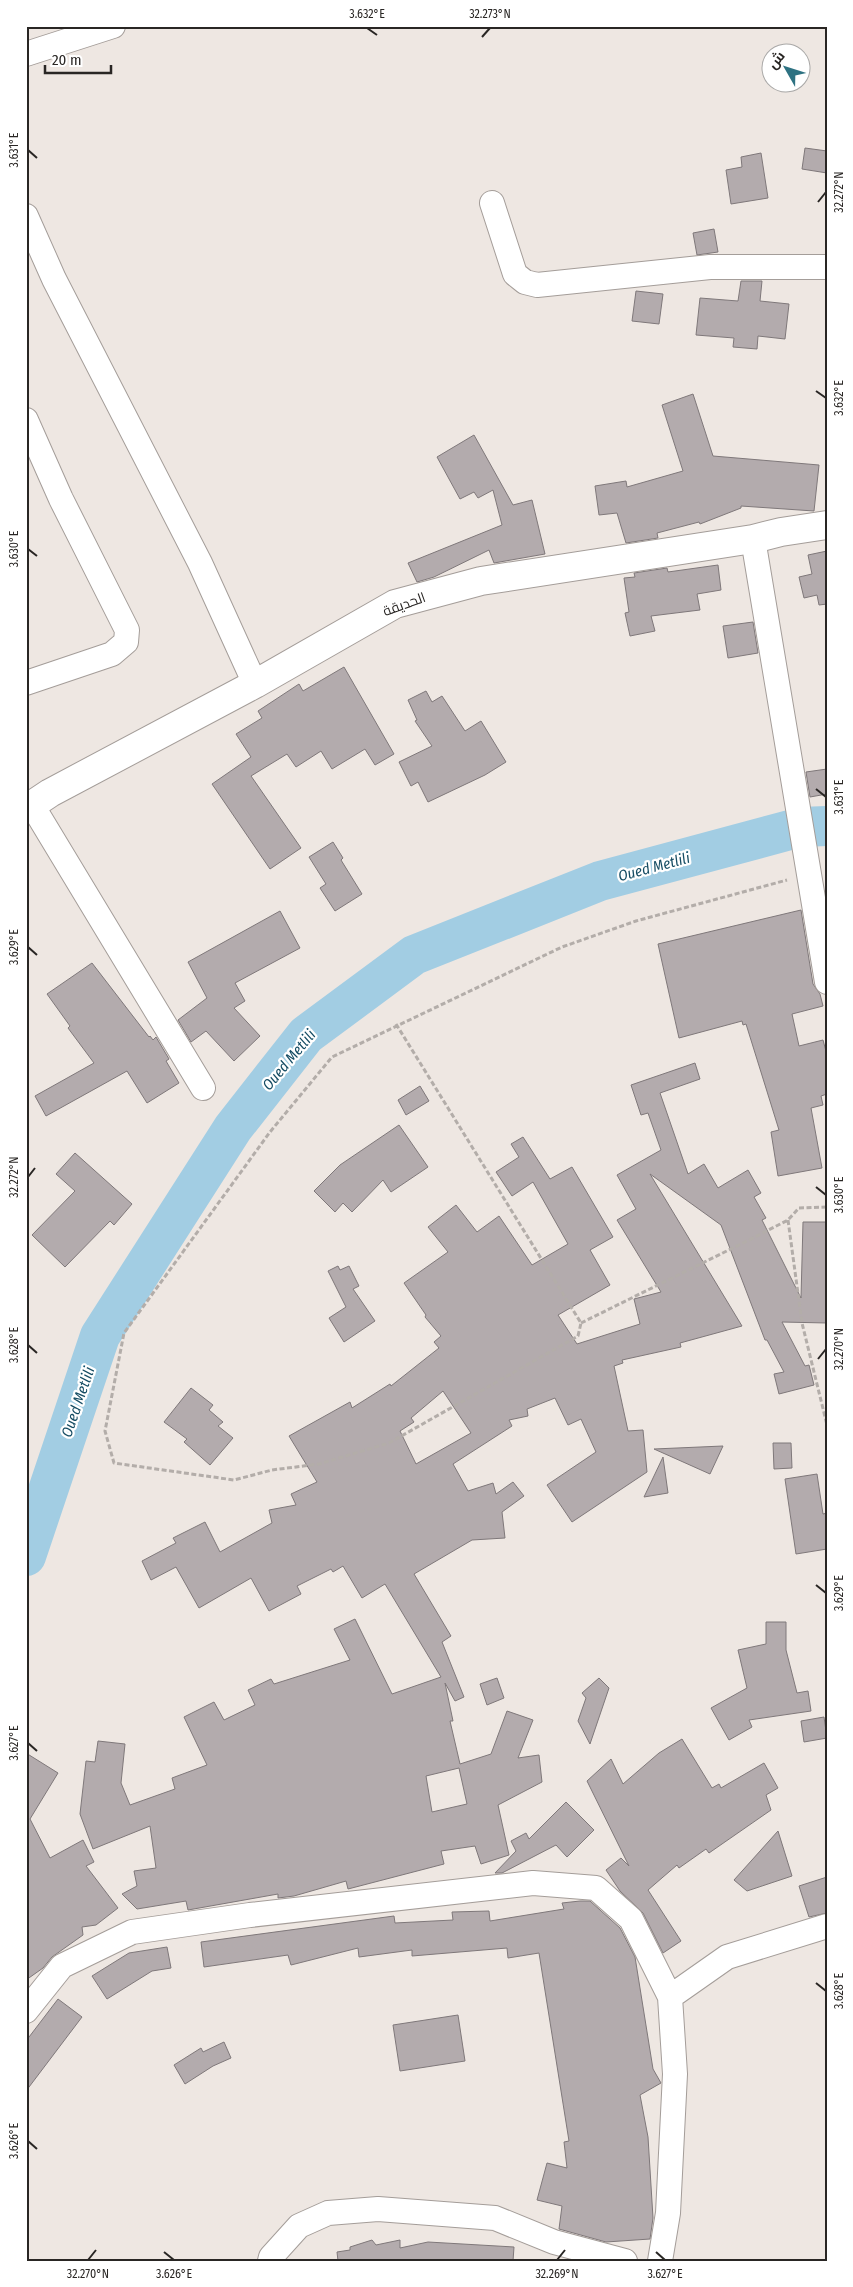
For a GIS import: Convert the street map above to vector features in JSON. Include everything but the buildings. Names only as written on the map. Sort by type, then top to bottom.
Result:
[{"type":"street","points":[[26,54],[113,26]]},
{"type":"street","points":[[492,203],[516,274],[525,282],[537,285],[710,267],[827,267]]},
{"type":"street","points":[[26,216],[54,278],[200,563],[255,684]]},
{"type":"street","points":[[26,420],[61,499],[127,630],[126,642],[112,654],[26,683]]},
{"type":"street","name":"الحديقة","points":[[29,807],[50,793],[255,684],[394,604],[481,581],[753,539],[826,521]]},
{"type":"street","points":[[753,539],[827,982]]},
{"type":"street","points":[[29,807],[203,1088]]},
{"type":"street","points":[[26,2012],[62,1966],[132,1932],[250,1914],[533,1883],[596,1888],[631,1919],[670,1997],[675,2074],[668,2213],[660,2261]]},
{"type":"street","points":[[670,1997],[727,1957],[827,1926]]},
{"type":"street","points":[[270,2261],[271,2257],[299,2226],[328,2213],[378,2209],[495,2218],[554,2242],[625,2261]]},
{"type":"path","points":[[396,1024],[581,1323],[578,1336],[390,1443],[328,1462],[272,1470],[234,1480],[114,1463],[105,1431],[124,1333],[270,1132],[332,1057],[396,1024],[562,947],[636,921],[808,875]]},
{"type":"path","points":[[581,1323],[788,1220],[799,1208],[827,1207]]},
{"type":"path","points":[[788,1220],[802,1323],[827,1425]]},
{"type":"waterway","name":"Oued Metlili","points":[[26,1556],[100,1336],[233,1128],[306,1035],[414,955],[600,881],[801,827],[827,826]]}]
